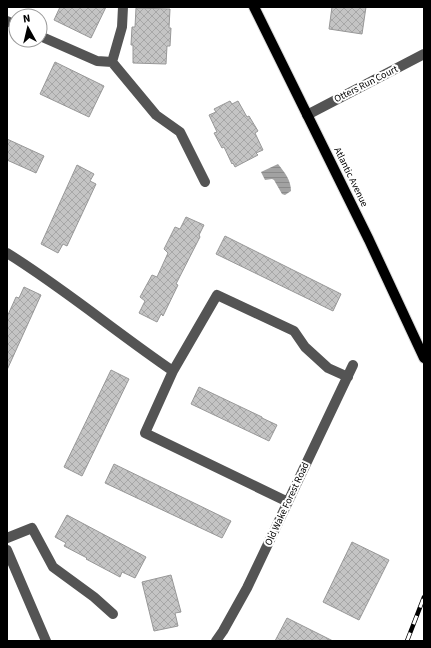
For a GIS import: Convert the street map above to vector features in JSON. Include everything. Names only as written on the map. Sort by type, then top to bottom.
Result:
[{"type":"main road","name":"Atlantic Avenue","points":[[254,7],[369,240],[424,358]]},
{"type":"street","points":[[112,62],[122,27],[123,7]]},
{"type":"street","points":[[48,40],[97,61],[112,62],[156,115],[180,132],[205,182]]},
{"type":"street","name":"Otters Run Court","points":[[308,115],[424,54]]},
{"type":"street","points":[[7,253],[41,274],[173,371]]},
{"type":"street","points":[[288,502],[144,433],[173,371],[217,295],[294,332],[305,347],[328,368],[348,377]]},
{"type":"street","name":"Old Wake Forest Road","points":[[216,641],[247,588],[353,365]]},
{"type":"street","points":[[7,538],[32,528],[53,567],[94,597],[112,614]]},
{"type":"street","points":[[7,550],[46,641]]},
{"type":"shaded area","points":[[278,164],[290,183],[291,191],[285,195],[282,194],[274,180],[265,180],[261,172]]},
{"type":"building","points":[[60,7],[106,7],[91,38],[54,20]]},
{"type":"building","points":[[332,7],[366,7],[362,34],[329,29]]},
{"type":"building","points":[[136,8],[170,9],[170,46],[167,46],[166,64],[133,63],[133,45],[131,45],[132,27],[135,27]]},
{"type":"building","points":[[55,62],[104,86],[89,117],[40,94]]},
{"type":"building","points":[[230,101],[232,104],[238,101],[247,117],[249,116],[258,131],[255,133],[263,150],[256,153],[258,155],[235,167],[214,133],[217,132],[209,115],[216,112],[214,109]]},
{"type":"building","points":[[7,139],[44,156],[36,173],[7,160]]},
{"type":"building","points":[[77,165],[94,174],[90,181],[96,184],[67,246],[63,244],[58,253],[41,244]]},
{"type":"building","points":[[186,217],[204,225],[199,235],[200,237],[176,284],[178,285],[163,316],[161,314],[157,322],[139,313],[145,301],[140,297],[152,275],[157,277],[168,253],[164,249],[175,227],[180,229]]},
{"type":"building","points":[[225,236],[341,294],[333,311],[216,254]]},
{"type":"building","points":[[24,287],[41,295],[7,370],[7,317],[16,297],[19,298]]},
{"type":"building","points":[[111,370],[129,379],[82,476],[64,467]]},
{"type":"building","points":[[199,387],[277,425],[269,441],[191,404]]},
{"type":"building","points":[[114,464],[231,521],[222,538],[105,483]]},
{"type":"building","points":[[67,515],[146,557],[135,578],[122,572],[120,577],[64,546],[66,543],[55,537]]},
{"type":"building","points":[[352,542],[389,560],[359,620],[323,602]]},
{"type":"building","points":[[171,575],[181,612],[175,613],[178,626],[154,631],[142,582]]},
{"type":"building","points":[[287,618],[333,641],[275,641]]},
{"type":"railway","points":[[407,641],[424,597]]}]
